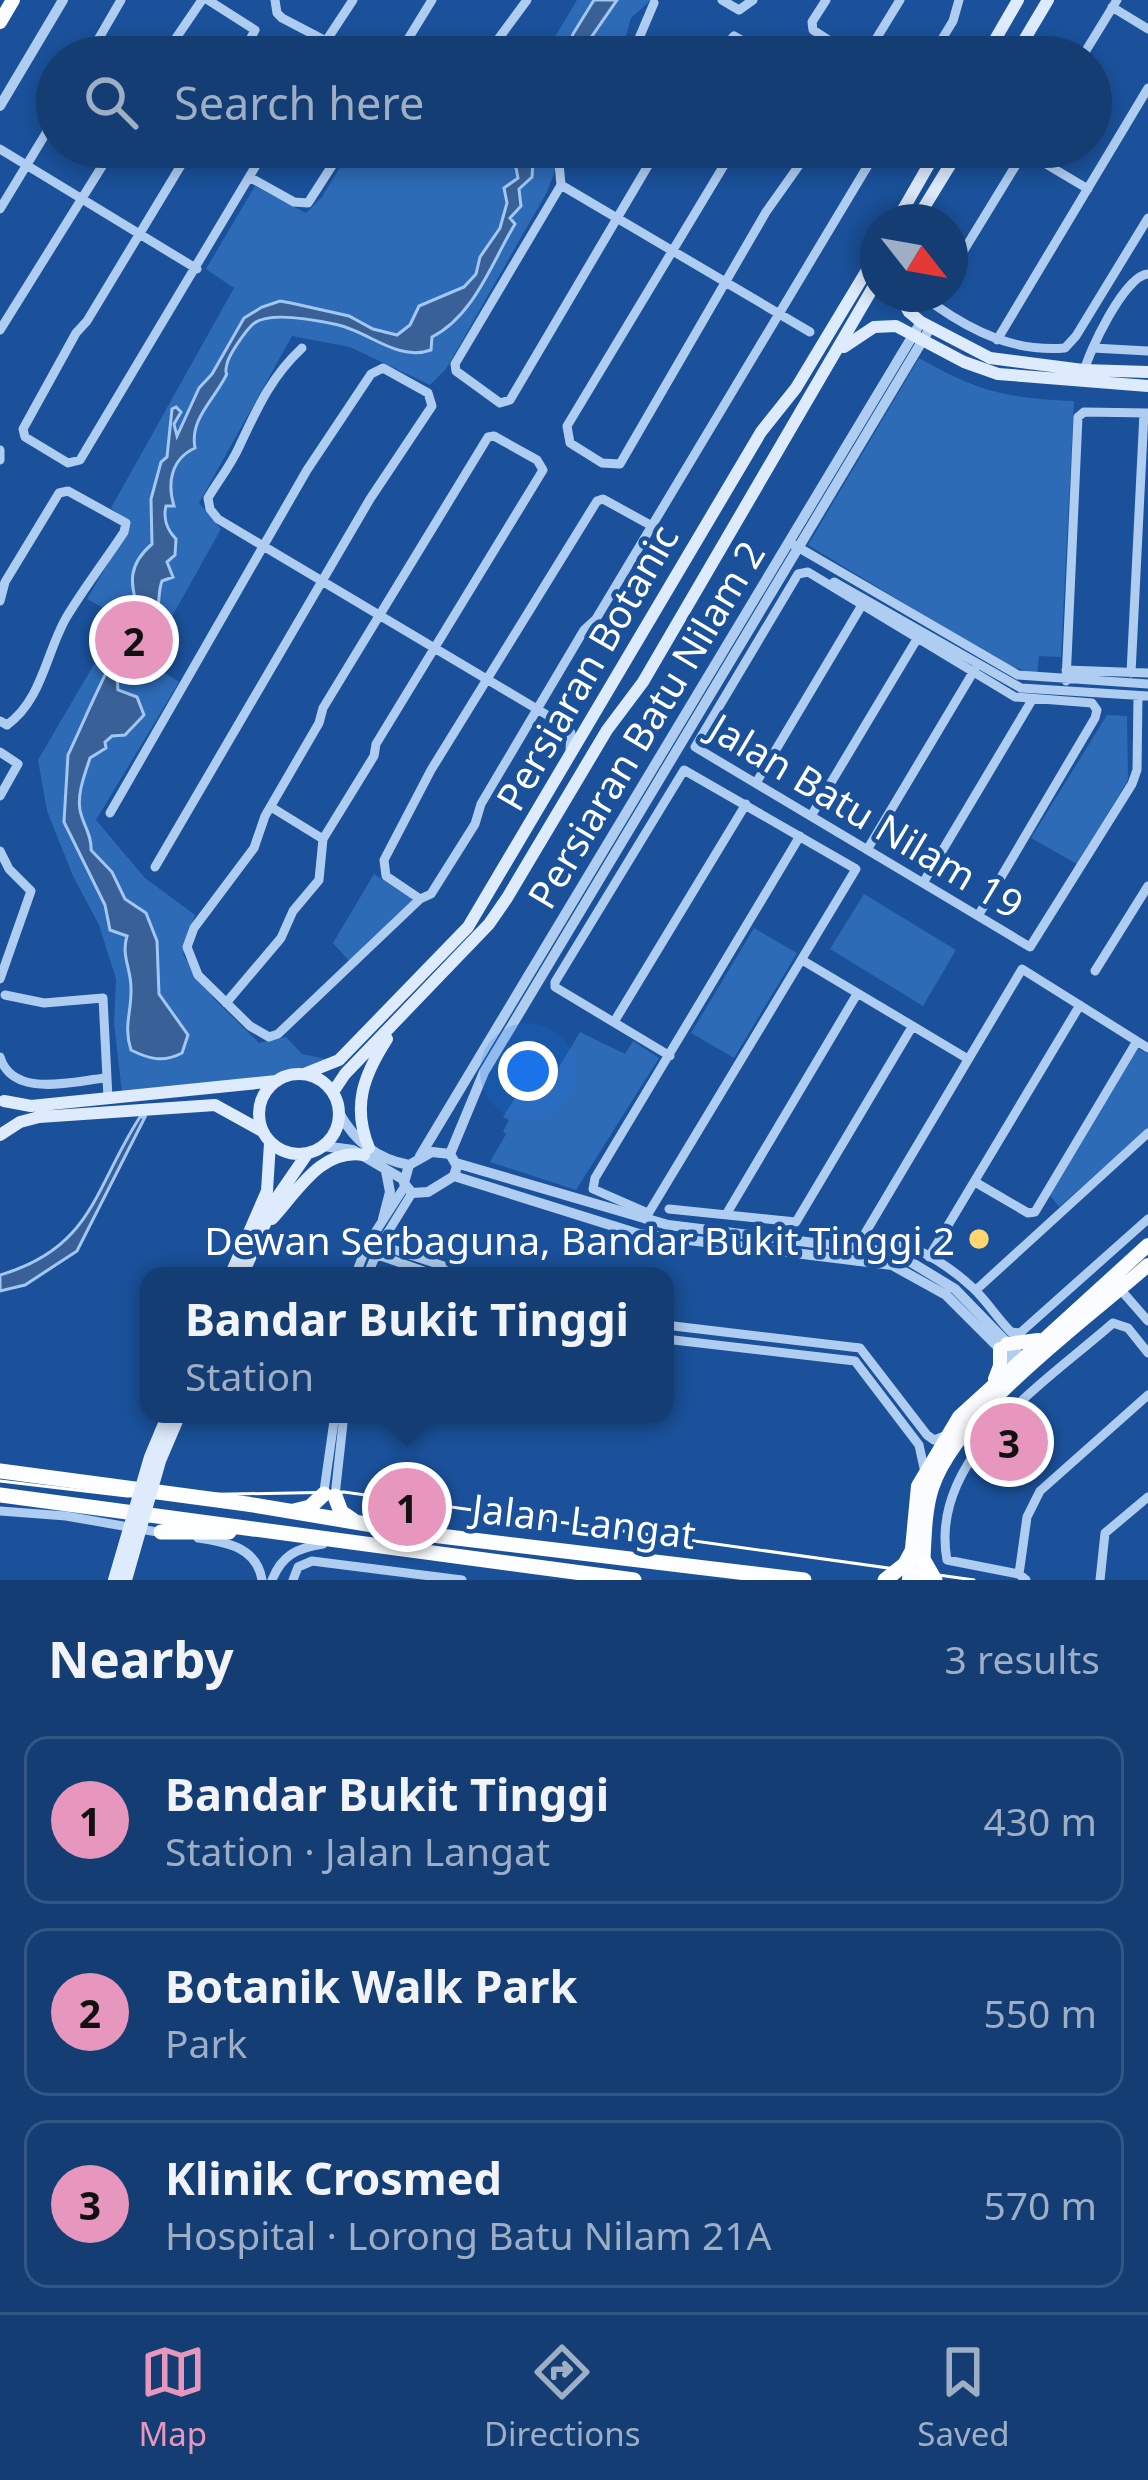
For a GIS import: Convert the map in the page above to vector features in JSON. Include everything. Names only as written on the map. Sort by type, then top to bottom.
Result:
[{"type":"highway","name":"Jalan Langat","points":[[0,1471],[326,1521],[804,1580]]},
{"type":"highway","name":"Jalan Langat","points":[[0,1495],[634,1580]]},
{"type":"highway","points":[[291,1512],[329,1495],[355,1522]]},
{"type":"highway","points":[[149,1513],[176,1508],[315,1529],[326,1521],[336,1532],[393,1541],[415,1550]]},
{"type":"highway","points":[[161,1532],[268,1529]]},
{"type":"highway","points":[[885,1580],[918,1556],[935,1580]]},
{"type":"main road","points":[[0,22],[13,0]]},
{"type":"main road","points":[[997,36],[1018,0]]},
{"type":"main road","points":[[1027,36],[1047,2]]},
{"type":"main road","points":[[906,204],[927,168]]},
{"type":"main road","points":[[925,204],[948,168]]},
{"type":"main road","name":"Persiaran Botanic","points":[[304,1074],[339,1060],[456,941],[752,447],[860,282]]},
{"type":"main road","name":"Persiaran Botanic","points":[[333,1092],[499,910],[607,730],[643,682],[860,310]]},
{"type":"main road","points":[[908,312],[922,331],[981,370],[1014,377],[1148,372]]},
{"type":"main road","points":[[835,354],[856,335],[874,327],[922,331]]},
{"type":"main road","points":[[1083,376],[1148,386]]},
{"type":"main road","points":[[752,447],[770,441],[774,461]]},
{"type":"main road","points":[[640,632],[646,649],[664,644]]},
{"type":"main road","points":[[264,1227],[316,1169],[337,1156],[367,1152],[358,1100],[380,1050],[404,1013]]},
{"type":"main road","points":[[2,1099],[32,1106],[277,1081],[304,1074],[325,1084],[333,1092],[339,1113],[335,1132],[307,1154],[285,1182],[246,1267]]},
{"type":"main road","points":[[234,1267],[267,1191],[266,1137],[259,1109],[268,1088],[277,1081]]},
{"type":"main road","points":[[0,1135],[8,1115],[2,1099]]},
{"type":"main road","points":[[0,1135],[39,1117],[215,1105],[293,1154],[307,1154]]},
{"type":"main road","points":[[922,1580],[918,1556],[922,1474],[959,1417],[1116,1284],[1148,1245]]},
{"type":"main road","points":[[909,1580],[935,1480],[974,1421],[1043,1338],[1148,1265]]},
{"type":"main road","points":[[993,1384],[1003,1346],[1043,1338]]},
{"type":"main road","points":[[114,1580],[164,1423]]},
{"type":"main road","points":[[126,1580],[160,1461],[176,1423]]},
{"type":"street","points":[[42,36],[63,0]]},
{"type":"street","points":[[100,36],[121,0]]},
{"type":"street","points":[[178,36],[205,0],[255,30],[252,36]]},
{"type":"street","points":[[329,36],[353,0]]},
{"type":"street","points":[[410,36],[432,0]]},
{"type":"street","points":[[500,36],[526,0]]},
{"type":"street","points":[[722,0],[739,10],[753,0]]},
{"type":"street","points":[[819,36],[812,22],[826,0]]},
{"type":"street","points":[[878,36],[900,0]]},
{"type":"street","points":[[944,36],[958,0]]},
{"type":"street","points":[[272,2],[282,18],[316,36]]},
{"type":"street","points":[[640,36],[654,3]]},
{"type":"street","points":[[1095,36],[1114,4],[1148,29]]},
{"type":"street","points":[[0,106],[36,45]]},
{"type":"street","points":[[1112,150],[1146,95]]},
{"type":"street","points":[[0,149],[197,269]]},
{"type":"street","points":[[0,209],[36,150]]},
{"type":"street","points":[[0,330],[101,168]]},
{"type":"street","points":[[180,168],[76,333],[23,429],[25,437],[68,463],[80,460],[256,168]]},
{"type":"street","points":[[251,178],[294,202],[308,203],[330,168]]},
{"type":"street","points":[[559,168],[561,184],[455,364],[456,371],[500,403],[510,400],[646,168]]},
{"type":"street","points":[[722,168],[567,425],[566,438],[602,463],[620,464],[766,212],[797,168]]},
{"type":"street","points":[[226,1003],[281,938],[293,911],[319,880],[323,839],[432,648],[543,470],[537,460],[488,437],[378,616],[261,825],[254,848],[194,928],[187,947],[198,975],[226,1003],[262,1034],[278,1034],[431,894],[475,824],[481,804],[552,718],[652,526],[866,168]]},
{"type":"street","points":[[968,244],[1014,168]]},
{"type":"street","points":[[1055,168],[1088,189]]},
{"type":"street","points":[[997,340],[1101,168]]},
{"type":"street","points":[[561,184],[810,332],[833,327]]},
{"type":"street","points":[[949,312],[1015,346],[1058,349],[1070,345],[1148,218]]},
{"type":"street","points":[[1083,376],[1093,348],[1133,279],[1148,274]]},
{"type":"street","name":"Persiaran Batu Nilam 2","points":[[407,1186],[414,1161],[684,741],[922,331]]},
{"type":"street","points":[[810,332],[815,356]]},
{"type":"street","points":[[302,348],[268,386],[238,451],[208,498],[218,519],[552,718],[572,738],[564,766]]},
{"type":"street","points":[[1093,348],[1148,351]]},
{"type":"street","points":[[110,813],[307,470],[376,369],[383,368],[428,393],[432,406],[370,499],[155,866]]},
{"type":"street","points":[[1066,681],[1078,417],[1084,412],[1146,413],[1131,673]]},
{"type":"street","points":[[0,450],[0,460]]},
{"type":"street","points":[[0,601],[5,582],[59,493],[68,490],[123,521],[126,528],[63,623],[32,695],[4,723]]},
{"type":"street","points":[[421,899],[386,876],[382,865],[431,770],[596,501],[603,499],[652,526]]},
{"type":"street","points":[[791,550],[978,665],[1001,690],[1032,700],[1096,706],[1095,718],[978,916]]},
{"type":"street","points":[[684,741],[798,574],[808,572],[916,639],[978,665],[1066,681],[1148,684]]},
{"type":"street","points":[[756,784],[862,605]]},
{"type":"street","points":[[811,816],[916,639]]},
{"type":"street","points":[[867,850],[978,665]]},
{"type":"street","points":[[1066,681],[1148,674]]},
{"type":"street","points":[[1066,681],[1143,700],[1143,771]]},
{"type":"street","points":[[923,883],[1032,700]]},
{"type":"street","points":[[552,718],[583,724],[598,711]]},
{"type":"street","name":"Jalan Batu Nilam 19","points":[[684,741],[1030,947],[1143,771]]},
{"type":"street","points":[[0,752],[18,764],[0,796]]},
{"type":"street","points":[[650,1214],[856,868],[689,771],[680,774],[556,977],[555,986],[670,1056]]},
{"type":"street","points":[[614,1022],[746,804]]},
{"type":"street","points":[[271,807],[323,839]]},
{"type":"street","points":[[650,1214],[593,1189],[595,1178],[800,836]]},
{"type":"street","points":[[0,851],[9,869],[31,891],[0,981],[3,999],[44,1003],[103,998],[108,1099]]},
{"type":"street","points":[[1096,971],[1148,886]]},
{"type":"street","points":[[802,960],[968,1059]]},
{"type":"street","points":[[860,1248],[1022,969],[1148,1048]]},
{"type":"street","name":"Persiaran Batu Nilam 2","points":[[453,1164],[473,1093],[524,994]]},
{"type":"street","points":[[727,1213],[857,994]]},
{"type":"street","points":[[929,1257],[1080,1005]]},
{"type":"street","points":[[669,1209],[792,1223],[801,1218],[912,1027]]},
{"type":"street","points":[[974,1182],[1028,1213],[1035,1212],[1137,1041]]},
{"type":"street","points":[[0,1057],[9,1075],[23,1083],[106,1078]]},
{"type":"street","points":[[339,1113],[367,1152],[407,1186],[428,1192],[453,1164]]},
{"type":"street","points":[[976,1290],[1148,1133]]},
{"type":"street","points":[[323,1146],[367,1152],[390,1162],[414,1161],[432,1152],[639,1234],[860,1248],[901,1240],[976,1290],[1011,1332],[1021,1333],[1148,1219]]},
{"type":"street","points":[[453,1164],[650,1214],[860,1248],[938,1289],[1023,1366]]},
{"type":"street","points":[[370,1267],[386,1223],[390,1192],[386,1171]]},
{"type":"street","points":[[360,1267],[407,1186]]},
{"type":"street","points":[[386,1223],[394,1245],[402,1252]]},
{"type":"street","points":[[377,1250],[402,1252],[447,1267]]},
{"type":"street","points":[[377,1250],[417,1267]]},
{"type":"street","points":[[1116,1284],[1148,1321]]},
{"type":"street","points":[[1148,1353],[1128,1328],[1112,1323],[983,1442],[952,1495],[945,1556],[950,1563],[1022,1577],[1028,1517],[1040,1490],[1148,1395]]},
{"type":"street","points":[[674,1326],[860,1348],[927,1435],[934,1440],[947,1435]]},
{"type":"street","points":[[674,1340],[854,1361],[919,1445],[922,1474]]},
{"type":"street","points":[[326,1521],[333,1423]]},
{"type":"street","points":[[329,1495],[342,1423]]},
{"type":"street","points":[[1100,1580],[1105,1533],[1148,1497]]},
{"type":"street","points":[[0,1511],[66,1516],[235,1546],[254,1559],[262,1580]]},
{"type":"street","points":[[272,1580],[282,1559],[292,1552],[352,1541]]},
{"type":"street","points":[[293,1580],[298,1567],[312,1561],[462,1580]]},
{"type":"shaded area","points":[[577,0],[651,0],[631,18],[626,36],[556,36]]},
{"type":"shaded area","points":[[594,0],[617,0],[592,36],[573,34]]},
{"type":"shaded area","points":[[339,168],[556,168],[446,369],[430,385],[350,347],[292,336],[199,503],[221,529],[147,661],[179,682],[96,820],[145,878],[195,915],[183,955],[215,1000],[259,1043],[286,1037],[302,1054],[331,1060],[304,1073],[122,1093],[114,1023],[116,979],[99,925],[47,811],[38,760],[121,618],[87,599],[131,524],[111,508],[234,288],[206,269],[255,186],[306,213]]},
{"type":"shaded area","points":[[516,168],[533,168],[532,177],[519,189],[521,206],[510,218],[515,224],[471,302],[432,337],[431,350],[394,349],[346,327],[315,320],[259,320],[231,355],[226,375],[198,421],[195,448],[181,458],[173,473],[174,506],[166,506],[165,515],[176,539],[175,555],[167,562],[173,577],[162,581],[157,611],[125,658],[118,678],[118,690],[137,697],[144,715],[125,735],[112,736],[106,748],[90,758],[80,797],[91,850],[112,872],[125,899],[146,913],[157,941],[159,994],[188,1035],[182,1053],[162,1059],[144,1056],[131,1050],[129,1041],[127,936],[110,930],[105,905],[64,822],[68,755],[113,659],[139,621],[132,581],[140,557],[152,544],[151,499],[161,462],[167,457],[172,409],[181,412],[174,424],[177,436],[199,388],[244,318],[280,301],[349,316],[397,335],[410,325],[419,306],[464,287],[476,274],[480,257],[500,228],[507,203],[504,188],[518,178]]},
{"type":"shaded area","points":[[919,358],[993,391],[1074,401],[1061,657],[1039,656],[1037,675],[1003,663],[808,545]]},
{"type":"shaded area","points":[[1107,715],[1127,716],[1128,780],[1077,864],[1031,838]]},
{"type":"shaded area","points":[[374,874],[412,899],[412,905],[351,963],[333,943]]},
{"type":"shaded area","points":[[864,894],[956,950],[923,1006],[830,949]]},
{"type":"shaded area","points":[[754,928],[797,953],[734,1058],[691,1033]]},
{"type":"shaded area","points":[[580,1032],[625,1054],[633,1041],[659,1058],[576,1190],[490,1162],[506,1134],[509,1120],[503,1117],[531,1072],[550,1082]]},
{"type":"shaded area","points":[[1137,1048],[1148,1054],[1148,1128],[1059,1207],[1050,1195]]},
{"type":"shaded area","points":[[140,1117],[145,1117],[77,1251],[25,1285],[0,1291],[0,1275],[55,1249],[73,1232]]},
{"type":"tram line","points":[[0,1481],[127,1496],[344,1492],[974,1580]]},
{"type":"place","name":"Botanik Walk Park","points":[[134,640]]},
{"type":"place","name":"Dewan Serbaguna, Bandar Bukit Tinggi 2","points":[[979,1239]]},
{"type":"place","name":"Klinik Crosmed","points":[[1009,1442]]},
{"type":"place","name":"Bandar Bukit Tinggi","points":[[407,1507]]}]
